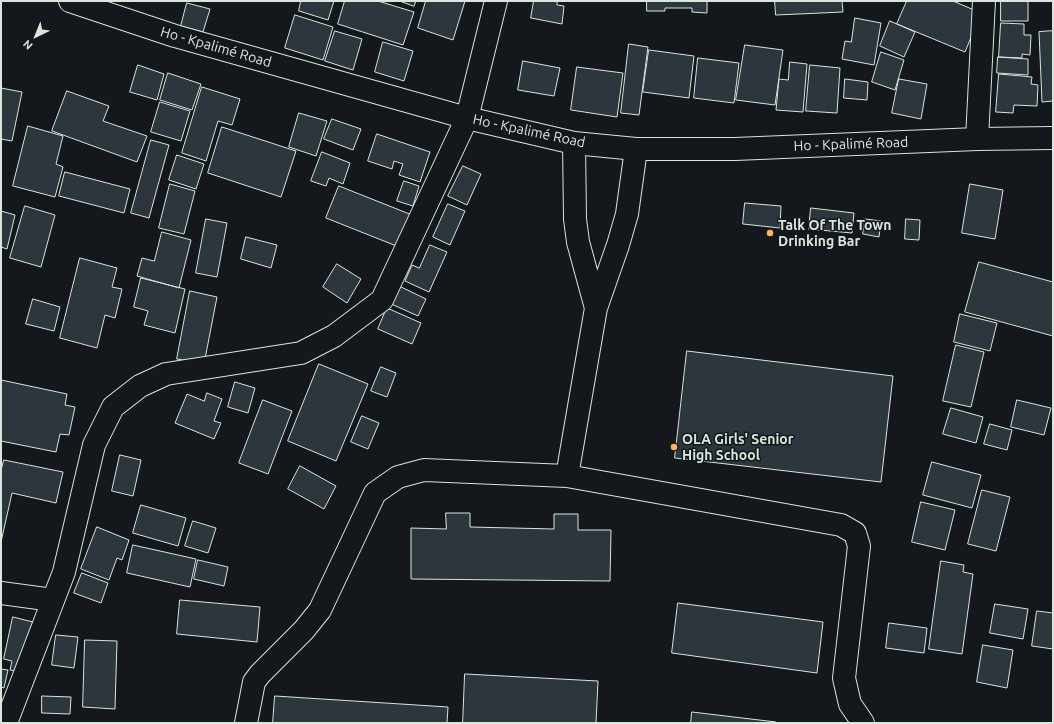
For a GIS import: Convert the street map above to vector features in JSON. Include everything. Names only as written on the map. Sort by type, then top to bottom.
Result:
[{"type":"street","name":"Ho - Kpalimé Road","points":[[70,1],[175,36],[467,118],[574,143],[636,149],[735,149],[1053,138]]},
{"type":"street","points":[[6,723],[64,572],[94,445],[113,407],[140,386],[166,374],[301,353],[334,336],[382,300],[467,118],[496,1]]},
{"type":"street","points":[[977,140],[984,1]]},
{"type":"street","points":[[574,143],[575,219],[578,242],[596,308]]},
{"type":"street","points":[[567,476],[596,308],[627,214],[636,149]]},
{"type":"street","points":[[246,723],[254,682],[260,674],[304,630],[320,610],[375,493],[398,476],[424,470],[567,476],[841,525],[854,533],[859,546],[844,678],[850,704],[864,723]]},
{"type":"street","points":[[1,593],[53,600]]},
{"type":"building","points":[[301,1],[334,1],[328,20],[299,11]]},
{"type":"building","points":[[345,1],[378,1],[414,12],[403,45],[338,24]]},
{"type":"building","points":[[400,1],[416,1],[414,6]]},
{"type":"building","points":[[426,1],[465,1],[453,40],[418,28]]},
{"type":"building","points":[[534,1],[557,1],[557,5],[564,6],[562,24],[531,18]]},
{"type":"building","points":[[647,1],[707,1],[707,13],[692,12],[692,8],[665,8],[665,11],[647,11]]},
{"type":"building","points":[[775,1],[842,1],[843,12],[776,15]]},
{"type":"building","points":[[907,1],[953,1],[981,13],[965,52],[897,24]]},
{"type":"building","points":[[1001,1],[1028,1],[1028,21],[1001,21]]},
{"type":"building","points":[[187,3],[210,9],[203,32],[181,26]]},
{"type":"building","points":[[295,15],[333,27],[323,60],[285,48]]},
{"type":"building","points":[[855,18],[881,23],[874,65],[842,59],[845,41],[851,42]]},
{"type":"building","points":[[890,21],[915,32],[904,57],[880,46]]},
{"type":"building","points":[[1001,23],[1024,24],[1024,35],[1031,35],[1030,55],[1022,54],[1022,58],[999,57]]},
{"type":"building","points":[[335,31],[362,39],[353,70],[325,61]]},
{"type":"building","points":[[1053,31],[1053,101],[1042,102],[1039,32]]},
{"type":"building","points":[[383,42],[413,51],[404,81],[375,72]]},
{"type":"building","points":[[629,44],[648,47],[639,115],[621,113]]},
{"type":"building","points":[[745,45],[783,50],[775,105],[736,100]]},
{"type":"building","points":[[649,50],[694,56],[689,98],[643,92]]},
{"type":"building","points":[[881,52],[904,60],[895,90],[872,82]]},
{"type":"building","points":[[998,57],[1028,59],[1028,75],[997,73]]},
{"type":"building","points":[[698,58],[739,63],[734,103],[694,98]]},
{"type":"building","points":[[523,61],[560,68],[554,96],[518,90]]},
{"type":"building","points":[[790,62],[807,64],[803,112],[776,110],[779,79],[788,80]]},
{"type":"building","points":[[138,65],[164,74],[157,100],[130,92]]},
{"type":"building","points":[[810,65],[840,68],[837,113],[806,111]]},
{"type":"building","points":[[577,67],[623,73],[617,117],[571,110]]},
{"type":"building","points":[[168,73],[201,84],[192,110],[160,100]]},
{"type":"building","points":[[999,74],[1032,77],[1031,84],[1038,85],[1037,106],[1014,105],[1013,113],[996,112]]},
{"type":"building","points":[[845,79],[868,82],[867,100],[844,98]]},
{"type":"building","points":[[899,79],[927,84],[921,119],[892,113]]},
{"type":"building","points":[[202,87],[240,99],[232,125],[218,121],[206,161],[182,153]]},
{"type":"building","points":[[1,88],[22,92],[12,141],[1,139]]},
{"type":"building","points":[[67,91],[109,106],[103,121],[147,136],[137,162],[52,131]]},
{"type":"building","points":[[160,102],[190,111],[181,141],[151,132]]},
{"type":"building","points":[[299,113],[327,121],[316,156],[289,147]]},
{"type":"building","points":[[332,119],[361,129],[353,150],[324,139]]},
{"type":"building","points":[[28,126],[63,136],[56,164],[63,167],[55,197],[13,186]]},
{"type":"building","points":[[222,127],[296,151],[281,197],[208,173]]},
{"type":"building","points":[[377,134],[430,152],[420,182],[399,175],[403,164],[394,161],[392,169],[368,161]]},
{"type":"building","points":[[151,140],[169,145],[149,218],[131,213]]},
{"type":"building","points":[[322,152],[350,163],[343,184],[329,178],[326,186],[311,181]]},
{"type":"building","points":[[177,155],[204,164],[196,189],[169,180]]},
{"type":"building","points":[[463,166],[481,174],[467,205],[448,196]]},
{"type":"building","points":[[65,172],[130,189],[124,213],[59,196]]},
{"type":"building","points":[[404,181],[419,186],[413,206],[397,201]]},
{"type":"building","points":[[170,184],[195,191],[184,234],[159,228]]},
{"type":"building","points":[[970,184],[1003,190],[995,239],[962,233]]},
{"type":"building","points":[[339,186],[412,215],[399,247],[326,218]]},
{"type":"building","points":[[745,203],[781,206],[780,228],[743,224]]},
{"type":"building","points":[[448,204],[465,211],[450,245],[433,237]]},
{"type":"building","points":[[25,206],[55,215],[41,267],[10,258]]},
{"type":"building","points":[[811,208],[854,213],[852,233],[809,229]]},
{"type":"building","points":[[1,211],[15,215],[7,249],[1,247]]},
{"type":"building","points":[[206,219],[227,223],[217,277],[196,273]]},
{"type":"building","points":[[865,219],[881,221],[879,237],[863,234]]},
{"type":"building","points":[[906,219],[920,220],[919,240],[905,239]]},
{"type":"building","points":[[162,232],[191,240],[179,288],[137,276],[142,258],[154,261]]},
{"type":"building","points":[[246,237],[277,245],[271,268],[241,259]]},
{"type":"building","points":[[430,245],[447,252],[429,292],[405,281],[412,265],[419,268]]},
{"type":"building","points":[[80,258],[117,268],[112,287],[122,289],[115,318],[105,315],[97,348],[60,338]]},
{"type":"building","points":[[979,262],[1053,282],[1053,336],[965,312]]},
{"type":"building","points":[[337,264],[361,279],[347,303],[323,287]]},
{"type":"building","points":[[141,278],[185,289],[175,333],[144,325],[148,311],[134,307]]},
{"type":"building","points":[[397,285],[426,299],[418,316],[389,303]]},
{"type":"building","points":[[190,291],[217,297],[204,364],[177,359]]},
{"type":"building","points":[[33,299],[60,307],[54,331],[26,324]]},
{"type":"building","points":[[387,308],[421,323],[412,344],[378,329]]},
{"type":"building","points":[[960,314],[997,323],[990,351],[954,342]]},
{"type":"building","points":[[956,345],[984,352],[971,407],[943,401]]},
{"type":"building","points":[[687,351],[893,376],[881,482],[675,458]]},
{"type":"building","points":[[319,364],[368,384],[336,461],[288,441]]},
{"type":"building","points":[[381,367],[396,373],[387,397],[371,391]]},
{"type":"building","points":[[1,380],[67,394],[65,405],[75,407],[69,435],[60,434],[56,452],[1,441]]},
{"type":"building","points":[[235,382],[255,388],[248,413],[228,407]]},
{"type":"building","points":[[207,393],[222,399],[214,421],[221,423],[214,439],[175,423],[187,394],[204,401]]},
{"type":"building","points":[[263,400],[292,411],[268,474],[239,463]]},
{"type":"building","points":[[1017,400],[1051,408],[1044,435],[1011,427]]},
{"type":"building","points":[[951,408],[983,417],[976,443],[943,434]]},
{"type":"building","points":[[362,416],[379,423],[368,449],[351,442]]},
{"type":"building","points":[[990,424],[1012,430],[1007,450],[984,444]]},
{"type":"building","points":[[120,455],[141,460],[133,496],[112,491]]},
{"type":"building","points":[[4,460],[63,472],[56,503],[12,493],[1,542],[1,471]]},
{"type":"building","points":[[932,462],[981,475],[972,508],[923,495]]},
{"type":"building","points":[[300,466],[336,486],[324,509],[288,489]]},
{"type":"building","points":[[982,490],[1010,497],[996,551],[968,544]]},
{"type":"building","points":[[921,502],[955,510],[945,550],[912,542]]},
{"type":"building","points":[[141,505],[186,518],[178,546],[133,533]]},
{"type":"building","points":[[446,513],[470,513],[470,527],[554,529],[554,514],[578,514],[578,530],[611,530],[610,581],[411,579],[411,528],[446,529]]},
{"type":"building","points":[[193,521],[216,528],[208,553],[185,546]]},
{"type":"building","points":[[97,527],[129,540],[122,560],[117,558],[109,580],[81,569]]},
{"type":"building","points":[[133,545],[196,559],[190,587],[127,573]]},
{"type":"building","points":[[198,560],[228,567],[224,586],[194,579]]},
{"type":"building","points":[[941,561],[964,565],[963,572],[973,574],[962,654],[929,649]]},
{"type":"building","points":[[82,573],[108,583],[101,603],[74,593]]},
{"type":"building","points":[[180,600],[260,607],[257,642],[177,634]]},
{"type":"building","points":[[678,603],[823,622],[817,673],[672,653]]},
{"type":"building","points":[[995,604],[1028,609],[1023,639],[990,633]]},
{"type":"building","points":[[1037,611],[1053,613],[1053,649],[1032,646]]},
{"type":"building","points":[[13,617],[37,623],[26,673],[10,670],[12,661],[4,659]]},
{"type":"building","points":[[889,623],[927,628],[924,653],[886,648]]},
{"type":"building","points":[[56,635],[78,637],[74,668],[52,665]]},
{"type":"building","points":[[85,640],[117,641],[115,709],[83,707]]},
{"type":"building","points":[[983,645],[1013,650],[1007,688],[977,682]]},
{"type":"building","points":[[1,669],[8,670],[4,688],[1,687]]},
{"type":"building","points":[[465,674],[598,681],[596,723],[463,723]]},
{"type":"building","points":[[42,696],[71,697],[70,714],[42,713]]},
{"type":"building","points":[[275,696],[448,707],[447,723],[273,723]]},
{"type":"building","points":[[692,712],[776,722],[776,723],[691,723]]},
{"type":"place","name":"Talk Of The Town Drinking Bar","points":[[770,233]]},
{"type":"place","name":"OLA Girls' Senior High School","points":[[674,447]]}]
